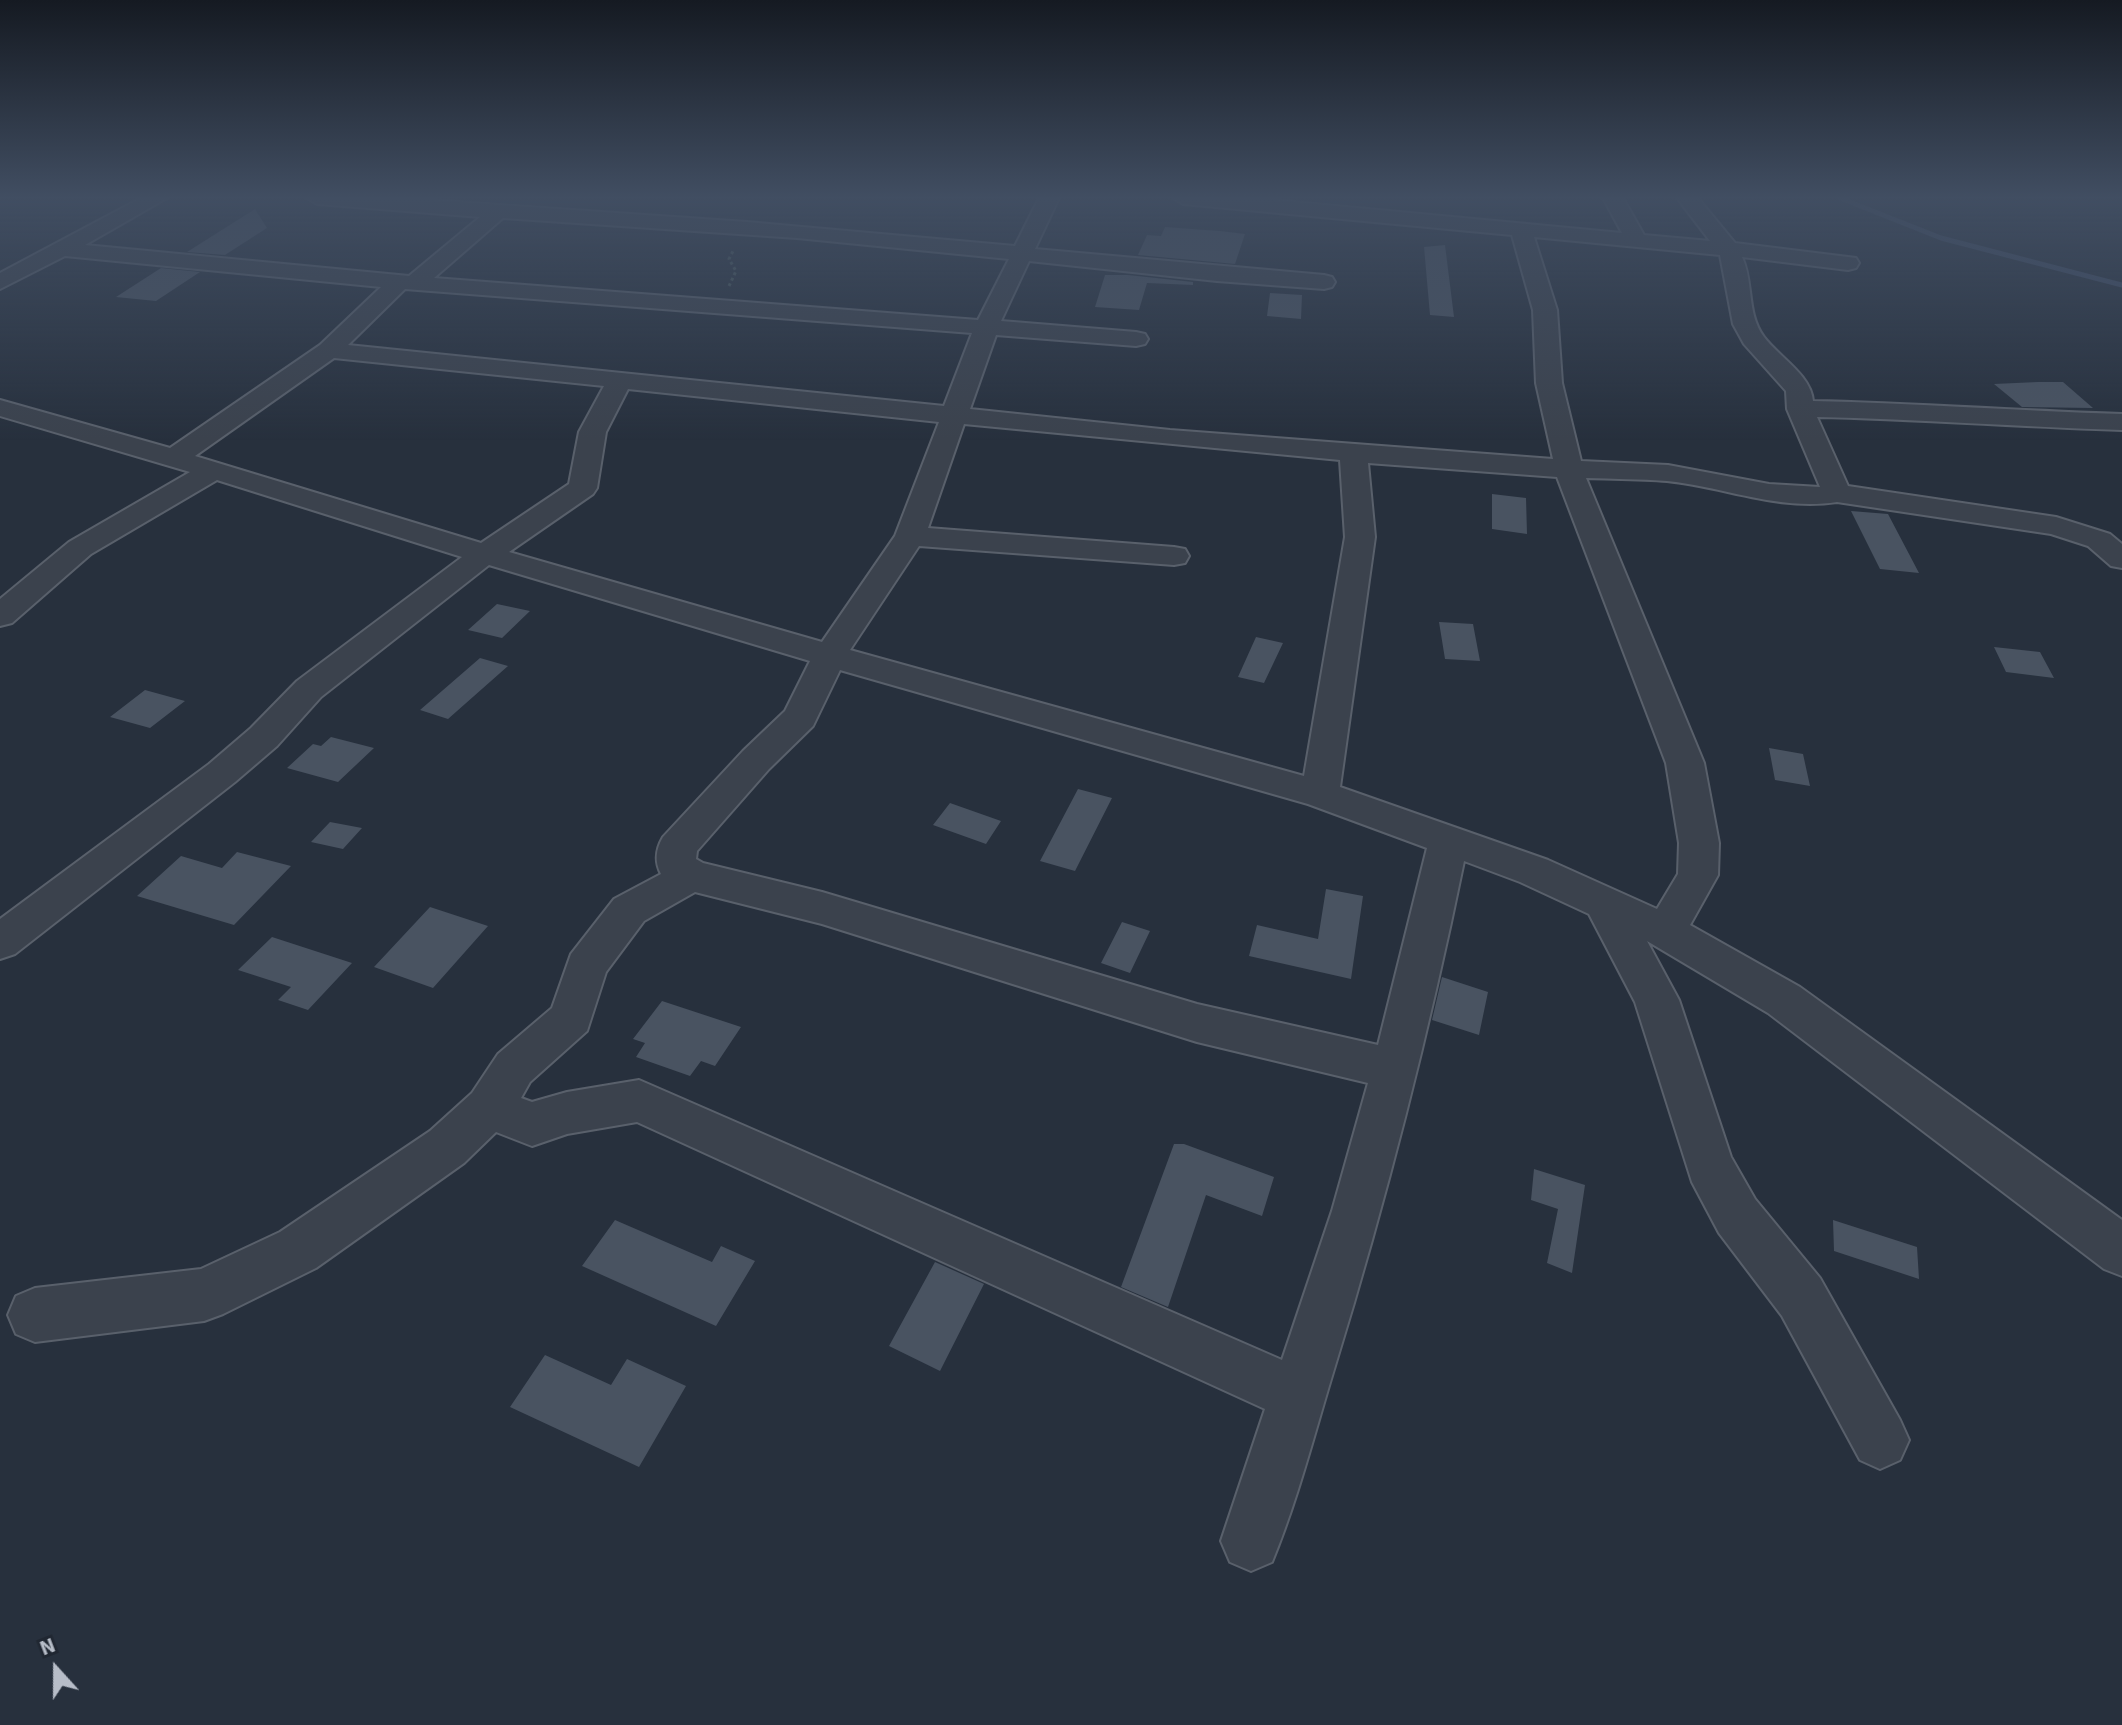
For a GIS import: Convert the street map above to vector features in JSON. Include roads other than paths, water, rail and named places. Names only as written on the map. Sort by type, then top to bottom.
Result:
[{"type":"street","points":[[371,278],[1136,339]]},
{"type":"street","points":[[174,458],[329,350],[412,278]]},
{"type":"street","points":[[1009,278],[987,326],[910,536],[829,657],[800,718],[756,760],[677,847],[676,865],[691,876],[822,908],[1197,1023],[1394,1069]]},
{"type":"street","points":[[1258,278],[1324,282]]},
{"type":"street","points":[[1536,278],[1545,310],[1549,383],[1569,470],[1685,763],[1699,843],[1698,875],[1665,931]]},
{"type":"street","points":[[1736,278],[1745,324],[1753,339],[1799,390],[1800,409],[1837,493]]},
{"type":"street","points":[[329,350],[619,383],[955,414],[1170,438],[1569,470],[1668,473],[1769,493],[1810,497],[1837,493],[2056,526],[2099,540],[2122,559]]},
{"type":"street","points":[[0,942],[222,773],[264,737],[309,689],[486,553],[583,488],[591,428],[619,383]]},
{"type":"street","points":[[0,408],[829,657],[1320,794],[1534,871],[1665,931],[1784,1000],[2122,1251]]},
{"type":"street","points":[[1800,409],[1923,411],[2006,419],[2122,422]]},
{"type":"street","points":[[1320,794],[1360,537],[1353,453]]},
{"type":"street","points":[[0,616],[80,548],[214,470]]},
{"type":"street","points":[[910,536],[1174,556]]},
{"type":"street","points":[[1251,1541],[1357,1211],[1449,839]]},
{"type":"street","points":[[35,1315],[204,1295],[298,1250],[447,1147],[489,1108],[514,1068],[571,1018],[586,966],[629,910],[691,876]]},
{"type":"street","points":[[1603,901],[1657,1000],[1709,1166],[1737,1216],[1801,1297],[1880,1440]]},
{"type":"street","points":[[489,1108],[532,1124],[567,1113],[639,1101],[1299,1396]]},
{"type":"waterway","points":[[2097,278],[2122,285]]}]
